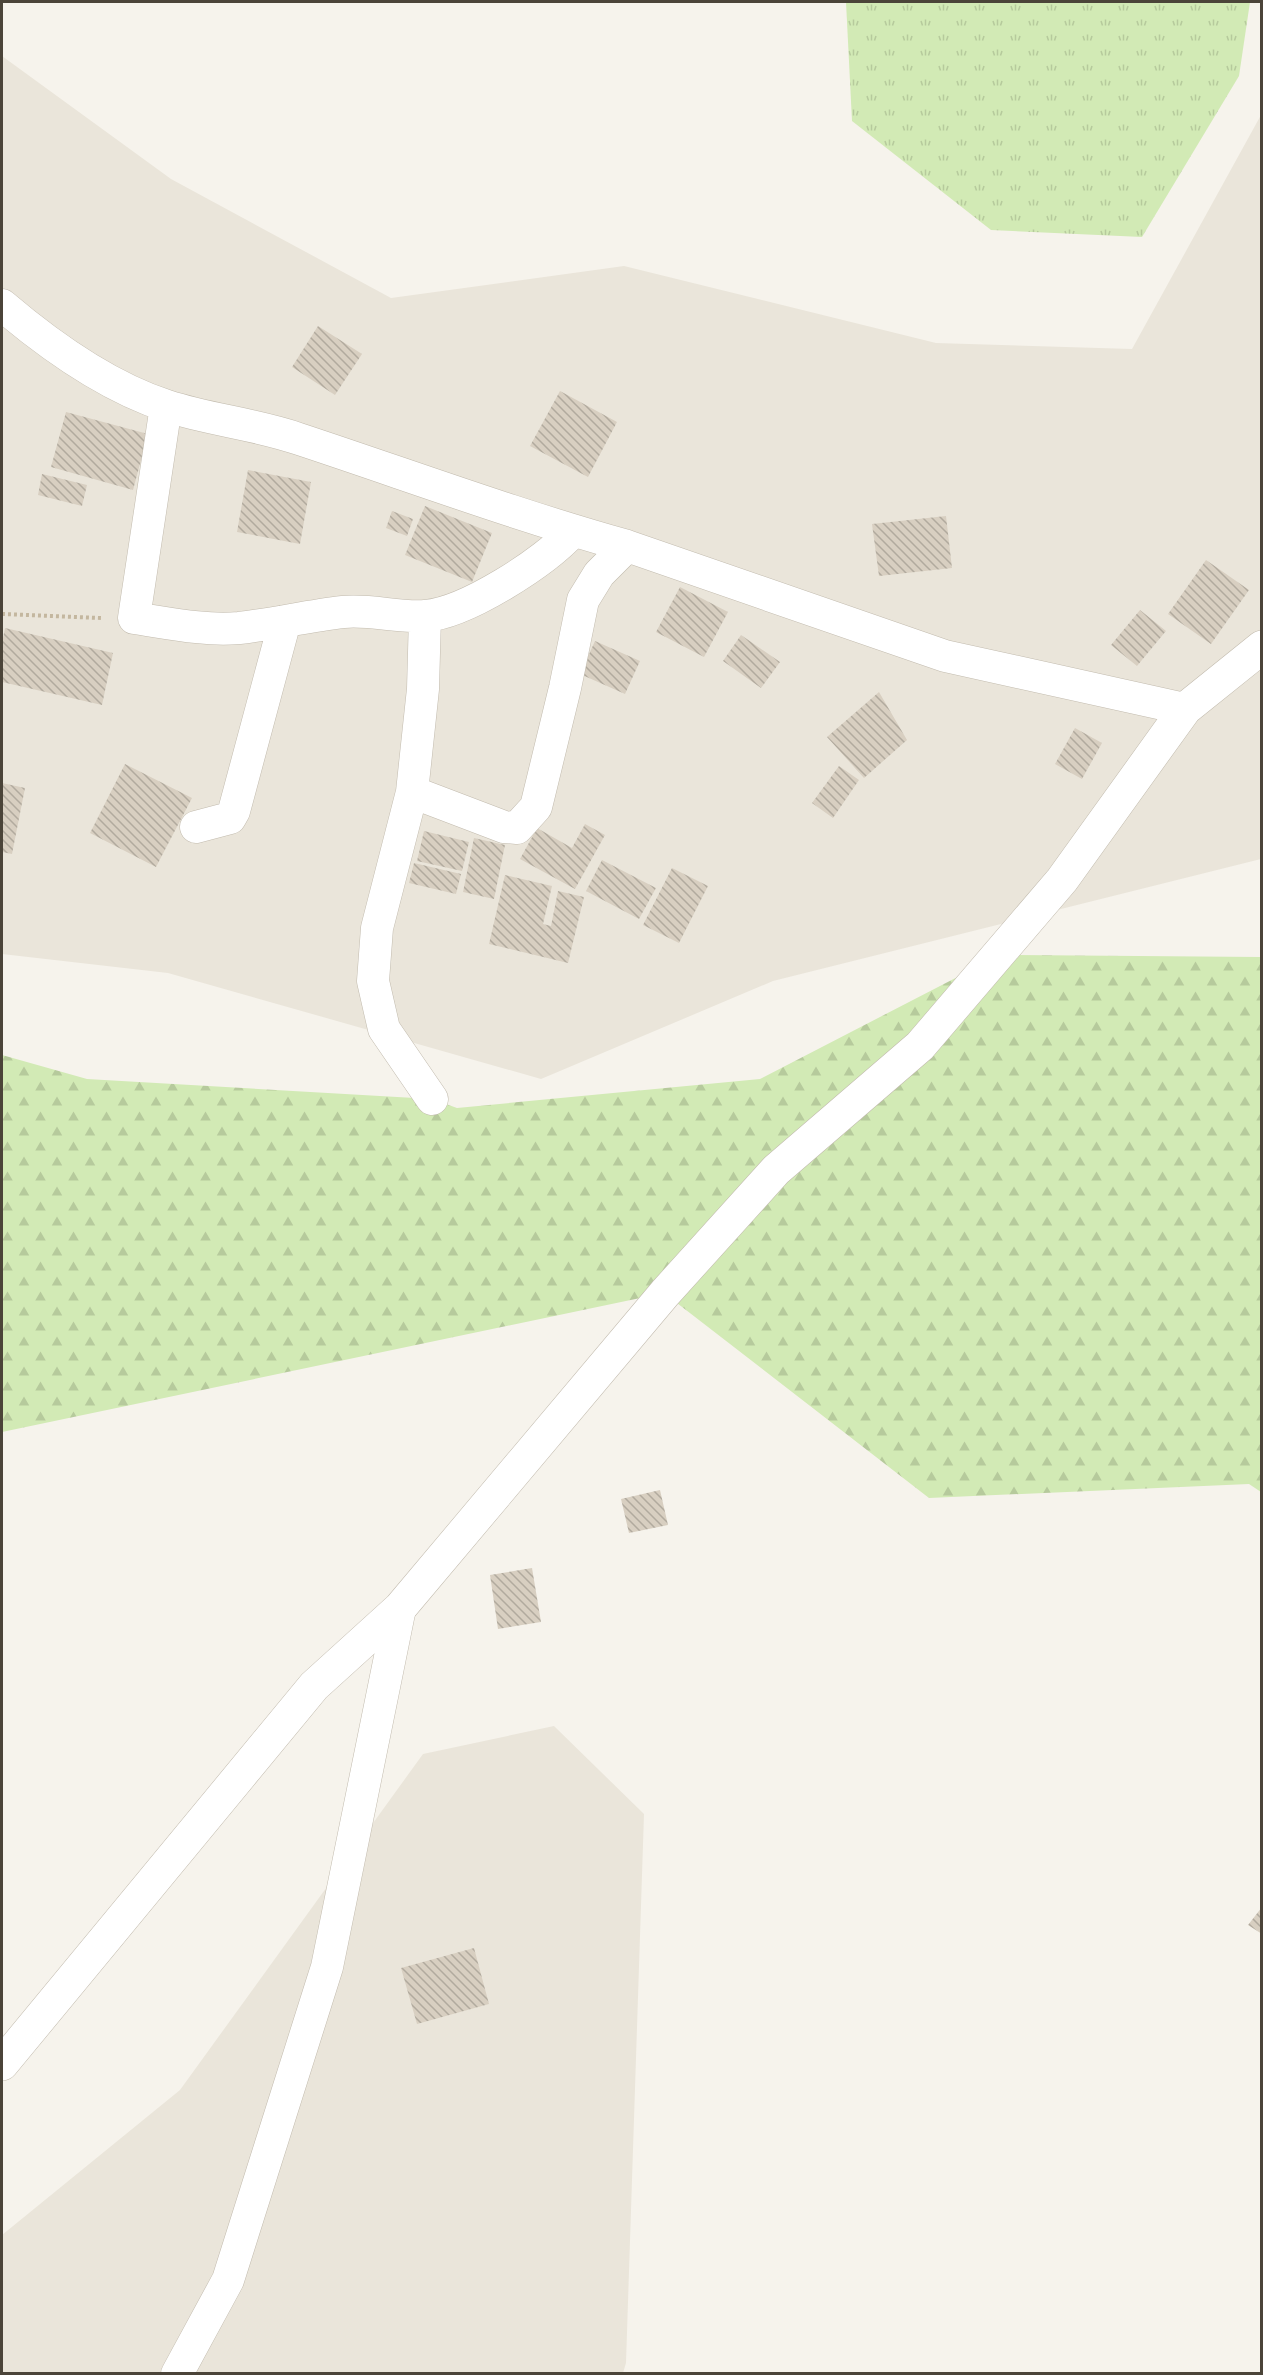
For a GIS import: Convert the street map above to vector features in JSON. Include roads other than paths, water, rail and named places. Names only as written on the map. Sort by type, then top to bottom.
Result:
[{"type":"street","points":[[2,305],[40,338],[95,372],[166,406],[287,434],[573,531],[627,546],[945,656],[1185,709]]},
{"type":"street","points":[[166,406],[134,618],[202,627],[237,628],[346,612],[425,616],[449,609],[507,582],[556,550],[573,531]]},
{"type":"street","points":[[412,792],[504,827],[517,828],[529,818],[536,807],[566,688],[583,600],[599,574],[627,546]]},
{"type":"street","points":[[425,616],[422,707],[412,792],[377,928],[373,981],[384,1029],[432,1098]]},
{"type":"street","points":[[196,827],[230,818],[234,811],[285,621]]},
{"type":"street","points":[[2,2064],[314,1686],[400,1608],[664,1293],[776,1170],[920,1046],[1000,956],[1062,880],[1185,709],[1262,646]]},
{"type":"street","points":[[177,2373],[228,2280],[327,1967],[400,1608]]}]
